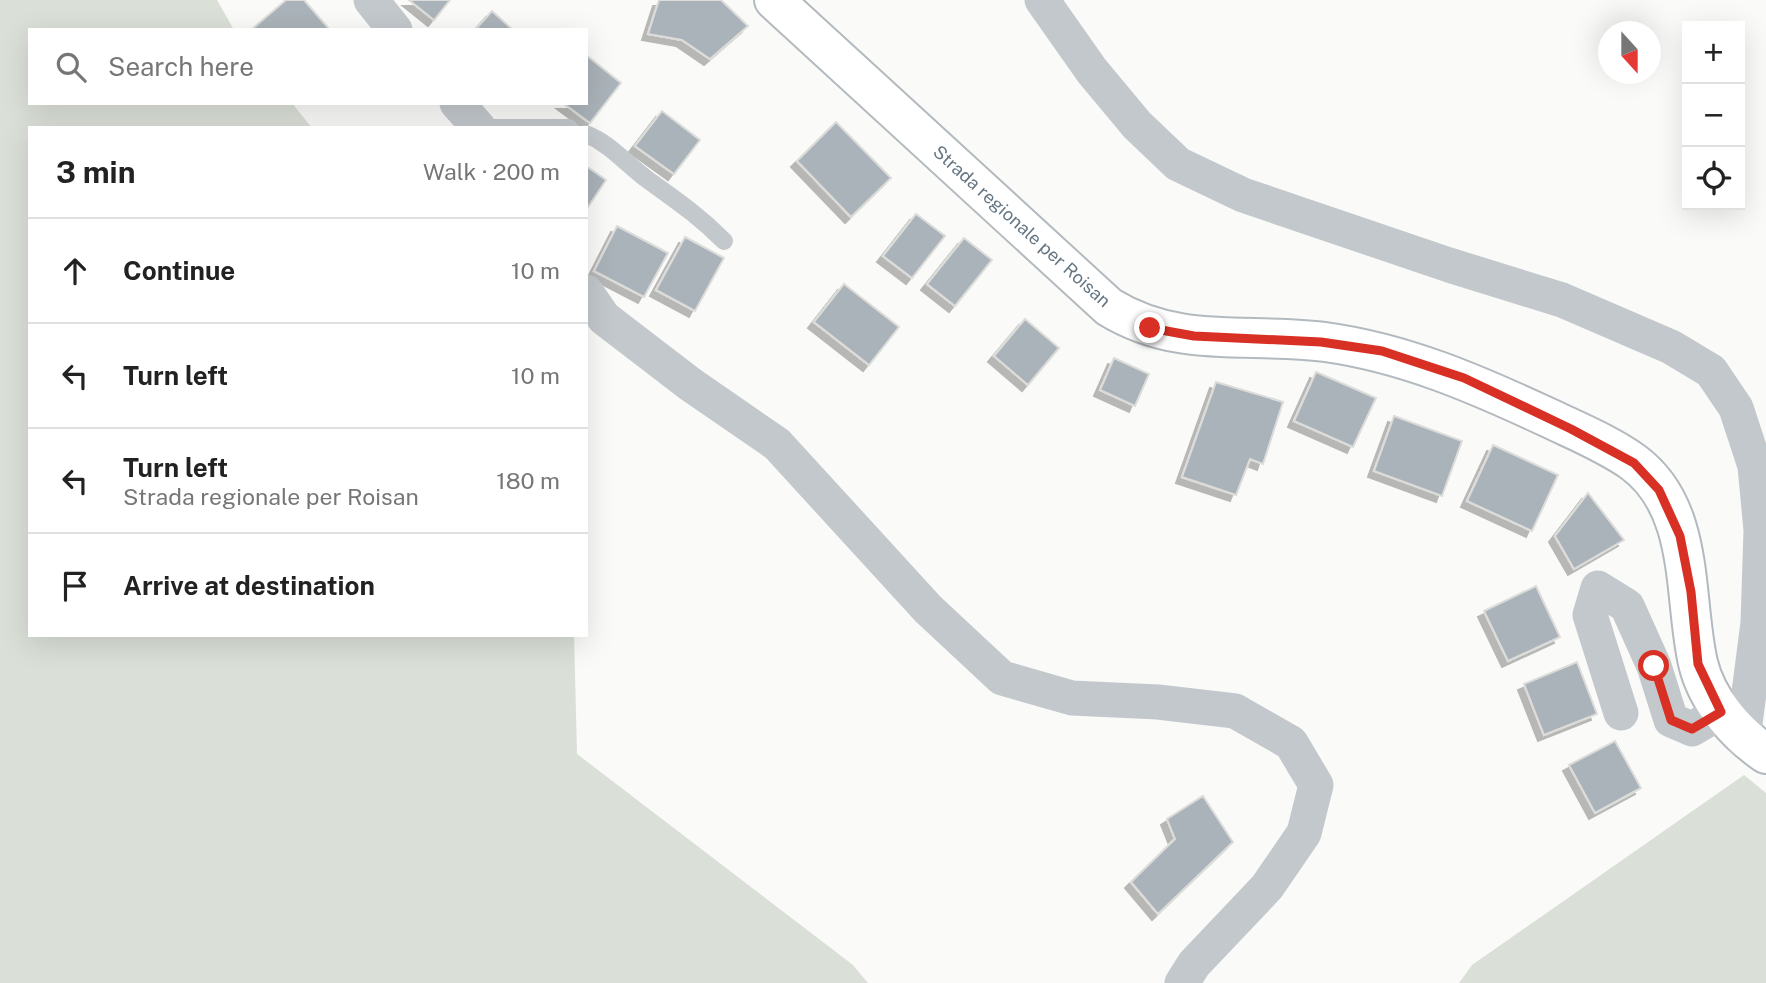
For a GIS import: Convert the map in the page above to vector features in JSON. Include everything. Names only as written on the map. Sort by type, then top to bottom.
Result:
[{"type":"main road","name":"Strada regionale per Roisan","points":[[774,0],[1109,307],[1124,316],[1150,328],[1194,336],[1321,342],[1382,351],[1464,378],[1571,429],[1634,463],[1659,490],[1680,536],[1691,592],[1698,664],[1744,735]]},
{"type":"street","points":[[371,0],[393,28]]},
{"type":"street","points":[[1042,0],[1137,125],[1178,164],[1243,195],[1562,300],[1671,347],[1711,371],[1737,408],[1755,466],[1761,530],[1758,623],[1744,735],[1692,729],[1671,720],[1654,666],[1627,607],[1598,588],[1590,615],[1621,713]]},
{"type":"street","points":[[459,105],[476,126]]},
{"type":"street","points":[[588,295],[604,318],[690,384],[777,444],[928,610],[1002,678],[1072,698],[1158,702],[1235,711],[1291,743],[1316,785],[1304,834],[1267,887],[1194,964],[1182,983]]},
{"type":"lane","points":[[588,135],[603,141],[646,179],[691,208],[724,241]]},
{"type":"shaded area","points":[[0,0],[217,0],[233,28],[28,28],[28,105],[294,105],[310,126],[28,126],[28,637],[574,637],[577,754],[853,965],[868,983],[0,983]]},
{"type":"shaded area","points":[[1744,775],[1766,793],[1766,983],[1459,983],[1472,965]]},
{"type":"building","points":[[286,0],[304,0],[328,28],[253,28]]},
{"type":"building","points":[[409,0],[450,0],[434,20]]},
{"type":"building","points":[[659,0],[721,0],[748,26],[710,59],[682,40],[648,34]]},
{"type":"building","points":[[492,11],[511,28],[477,28]]},
{"type":"building","points":[[588,57],[621,83],[590,123],[566,105],[588,105]]},
{"type":"building","points":[[662,111],[700,140],[674,174],[635,146]]},
{"type":"building","points":[[836,122],[891,178],[851,217],[797,161]]},
{"type":"building","points":[[588,167],[606,180],[588,207]]},
{"type":"building","points":[[916,214],[945,236],[912,278],[883,256]]},
{"type":"building","points":[[617,226],[668,253],[644,297],[594,271]]},
{"type":"building","points":[[685,237],[724,258],[695,311],[656,290]]},
{"type":"building","points":[[964,238],[992,260],[955,306],[927,284]]},
{"type":"building","points":[[844,284],[899,327],[869,365],[814,322]]},
{"type":"building","points":[[1025,319],[1059,348],[1028,385],[994,356]]},
{"type":"building","points":[[1114,358],[1149,374],[1135,406],[1100,390]]},
{"type":"building","points":[[1316,372],[1376,398],[1353,447],[1294,421]]},
{"type":"building","points":[[1216,382],[1283,402],[1263,464],[1250,459],[1236,495],[1182,477]]},
{"type":"building","points":[[1394,416],[1462,441],[1442,496],[1374,471]]},
{"type":"building","points":[[1493,445],[1558,475],[1532,531],[1467,501]]},
{"type":"building","points":[[1588,493],[1624,540],[1574,569],[1555,536]]},
{"type":"building","points":[[1536,586],[1560,637],[1508,661],[1484,611]]},
{"type":"building","points":[[1577,662],[1597,714],[1544,735],[1524,684]]},
{"type":"building","points":[[1615,741],[1641,788],[1595,813],[1569,765]]},
{"type":"building","points":[[1203,796],[1233,842],[1158,914],[1131,882],[1175,839],[1167,819]]},
{"type":"route","points":[[1150,328],[1194,336],[1321,342],[1382,351],[1464,378],[1571,429],[1634,463],[1659,490],[1680,536],[1691,592],[1698,664],[1721,712],[1692,729],[1671,720],[1654,666]]}]
